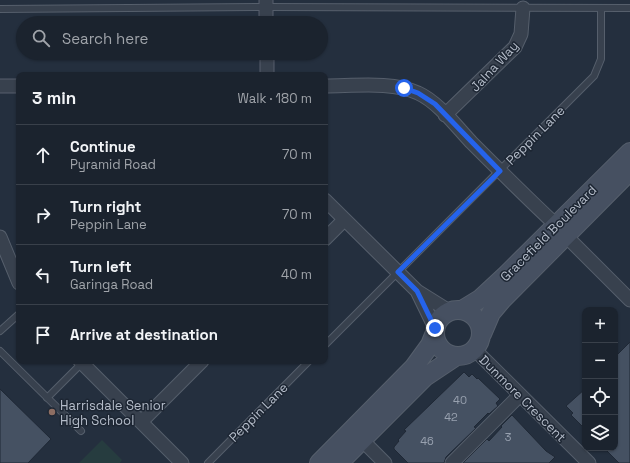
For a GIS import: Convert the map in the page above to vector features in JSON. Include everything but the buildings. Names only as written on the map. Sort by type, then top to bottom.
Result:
[{"type":"street","points":[[266,4],[266,16]]},
{"type":"street","name":"Jalna Way","points":[[445,115],[515,47],[521,34],[523,8]]},
{"type":"street","points":[[267,60],[267,72]]},
{"type":"street","points":[[0,86],[16,86]]},
{"type":"street","points":[[328,86],[382,86],[404,88],[418,93],[435,104],[630,300]]},
{"type":"street","name":"Gracefield Boulevard","points":[[456,311],[480,299],[512,279],[561,230],[630,152]]},
{"type":"street","name":"Gracefield Boulevard","points":[[561,230],[630,170]]},
{"type":"street","points":[[328,203],[417,291],[456,311],[473,315],[478,320],[481,326],[478,342],[469,354],[455,356],[447,354],[436,343],[435,332],[417,291]]},
{"type":"street","points":[[328,236],[344,220]]},
{"type":"street","points":[[0,237],[16,276]]},
{"type":"street","name":"Gracefield Boulevard","points":[[478,342],[491,313],[512,279]]},
{"type":"street","points":[[319,463],[414,367],[430,345],[438,321],[442,316],[456,311]]},
{"type":"street","name":"Dunmore Crescent","points":[[478,342],[520,395],[589,463]]},
{"type":"street","points":[[339,463],[425,377],[455,356]]},
{"type":"street","points":[[83,364],[182,463]]},
{"type":"street","points":[[141,422],[199,364]]},
{"type":"street","points":[[452,463],[520,395]]},
{"type":"street","points":[[362,440],[385,463]]},
{"type":"lane","points":[[0,9],[266,4],[630,8]]},
{"type":"lane","name":"Peppin Lane","points":[[328,342],[594,76],[601,59],[601,8]]},
{"type":"lane","points":[[0,331],[16,317]]},
{"type":"lane","points":[[0,351],[81,431]]},
{"type":"lane","points":[[47,398],[79,364]]},
{"type":"lane","name":"Peppin Lane","points":[[208,463],[306,364]]},
{"type":"green space","points":[[102,440],[122,460],[120,463],[79,463]]},
{"type":"place","name":"Harrisdale Senior High School","points":[[52,412]]},
{"type":"route","points":[[404,88],[418,93],[435,104],[500,171],[398,272],[417,291],[435,328]]}]
